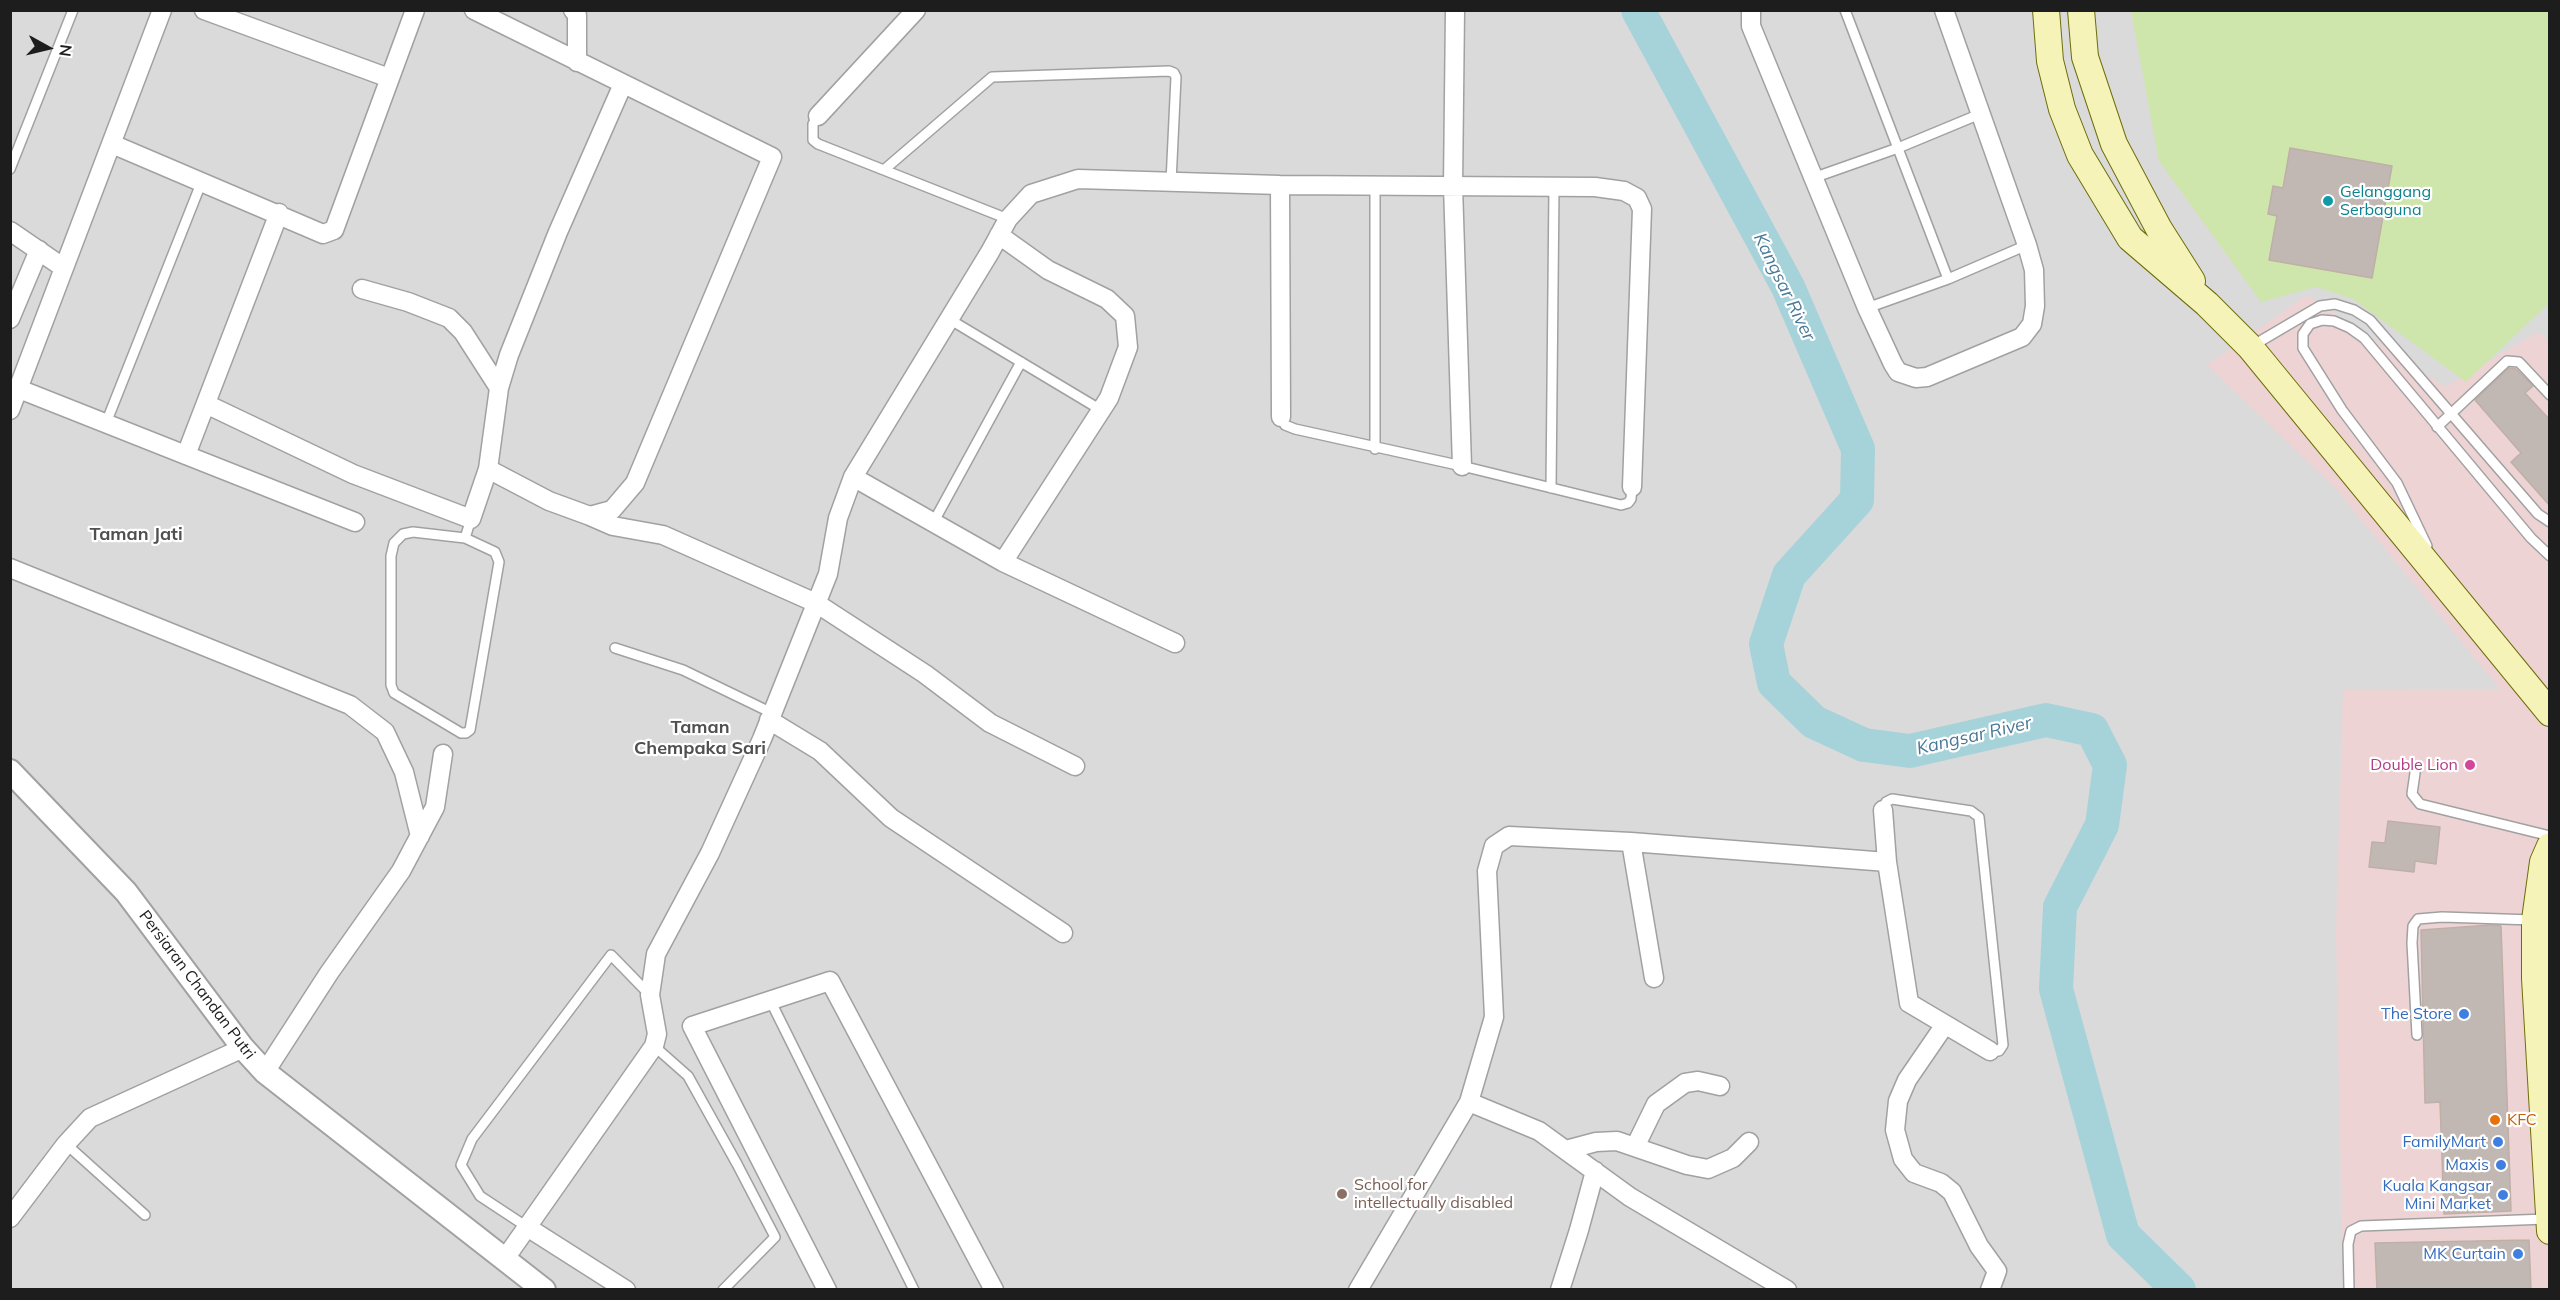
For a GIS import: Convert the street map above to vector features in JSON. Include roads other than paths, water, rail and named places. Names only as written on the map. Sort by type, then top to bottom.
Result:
[{"type":"main road","points":[[2046,10],[2050,61],[2062,109],[2079,155],[2130,238],[2207,304],[2250,347],[2550,713]]},
{"type":"main road","points":[[2081,10],[2085,57],[2114,144],[2159,229],[2207,304]]},
{"type":"main road","points":[[2549,1225],[2546,1088],[2535,978],[2535,921],[2543,862],[2550,846]]},
{"type":"street","points":[[10,410],[162,10]]},
{"type":"street","points":[[204,10],[388,78]]},
{"type":"street","points":[[112,144],[279,213],[323,234],[334,230],[388,78],[415,10]]},
{"type":"street","points":[[474,10],[772,157],[635,483],[612,510],[590,516]]},
{"type":"street","points":[[573,10],[577,15],[578,62]]},
{"type":"street","points":[[1455,10],[1453,186],[1462,466]]},
{"type":"street","points":[[1751,10],[1751,26],[1867,308],[1898,372],[1916,378],[1927,377],[2022,337],[2029,331],[2035,306],[2034,270],[2027,245],[1944,10]]},
{"type":"street","points":[[818,116],[911,12]]},
{"type":"street","points":[[206,404],[353,474],[471,519],[488,469],[499,388],[509,355],[558,232],[623,84]]},
{"type":"street","points":[[504,1260],[654,1046],[657,1034],[650,995],[656,954],[710,853],[771,717],[828,574],[838,518],[853,477],[1008,219],[1031,194],[1078,179],[1280,185],[1595,187],[1624,191],[1637,198],[1642,209],[1632,487]]},
{"type":"street","points":[[1280,185],[1281,417]]},
{"type":"street","points":[[186,455],[279,213]]},
{"type":"street","points":[[10,231],[64,268]]},
{"type":"street","points":[[999,235],[1048,270],[1107,298],[1125,316],[1128,347],[1109,398],[1003,562]]},
{"type":"street","points":[[10,319],[39,250]]},
{"type":"street","points":[[362,289],[408,302],[449,318],[463,332],[499,388]]},
{"type":"street","points":[[18,389],[355,522]]},
{"type":"street","points":[[488,469],[549,501],[613,526],[663,535],[816,603],[925,674],[990,723],[1075,766]]},
{"type":"street","points":[[853,477],[1003,562],[1175,643]]},
{"type":"street","points":[[10,568],[350,705],[385,732],[404,772],[420,836]]},
{"type":"street","points":[[771,717],[820,752],[891,818],[1063,933]]},
{"type":"street","points":[[265,1072],[329,973],[401,871],[435,807],[443,754]]},
{"type":"street","name":"Persiaran Chandan Putri","points":[[10,771],[126,891],[243,1048],[265,1072],[544,1290]]},
{"type":"street","points":[[1883,810],[1887,862],[1908,1000],[1911,1006],[1990,1051]]},
{"type":"street","points":[[1358,1290],[1469,1102],[1494,1017],[1487,871],[1494,846],[1509,836],[1631,842],[1887,862]]},
{"type":"street","points":[[1631,842],[1654,978]]},
{"type":"street","points":[[827,1290],[692,1026],[830,981],[994,1290]]},
{"type":"street","points":[[1944,1026],[1907,1080],[1898,1101],[1895,1130],[1903,1159],[1914,1173],[1941,1183],[1952,1192],[1979,1246],[1996,1271],[1990,1290]]},
{"type":"street","points":[[10,1218],[66,1144],[90,1118],[243,1048]]},
{"type":"street","points":[[1635,1147],[1656,1104],[1686,1083],[1698,1081],[1720,1086]]},
{"type":"street","points":[[1469,1102],[1539,1131],[1630,1197],[1787,1290]]},
{"type":"street","points":[[1566,1150],[1617,1141],[1687,1165],[1708,1169],[1733,1158],[1749,1142]]},
{"type":"street","points":[[1560,1290],[1580,1230],[1595,1171]]},
{"type":"street","points":[[527,1227],[626,1290]]},
{"type":"lane","points":[[10,169],[73,10]]},
{"type":"lane","points":[[1845,10],[1948,279]]},
{"type":"lane","points":[[885,169],[993,77],[1169,71],[1176,77],[1171,182]]},
{"type":"lane","points":[[1813,178],[1898,148],[1980,114]]},
{"type":"lane","points":[[818,116],[813,124],[813,140],[818,144],[1008,219]]},
{"type":"lane","points":[[106,423],[202,181]]},
{"type":"lane","points":[[1375,186],[1375,449]]},
{"type":"lane","points":[[1551,488],[1554,187]]},
{"type":"lane","points":[[1867,308],[1948,279],[2027,245]]},
{"type":"lane","points":[[2250,347],[2320,306],[2335,304],[2354,310],[2370,320],[2538,514],[2550,522]]},
{"type":"lane","points":[[949,319],[1101,410]]},
{"type":"lane","points":[[2445,586],[2397,483],[2342,410],[2303,348],[2303,334],[2310,324],[2322,320],[2350,328],[2364,338],[2530,538],[2550,556]]},
{"type":"lane","points":[[2437,427],[2507,361],[2519,362],[2550,394]]},
{"type":"lane","points":[[933,523],[1021,362]]},
{"type":"lane","points":[[1281,417],[1285,425],[1294,429],[1375,449],[1462,466],[1623,506],[1631,499],[1632,487]]},
{"type":"lane","points":[[465,538],[471,519]]},
{"type":"lane","points":[[413,532],[465,538],[495,552],[499,562],[470,730],[461,733],[394,693],[391,685],[391,556],[394,543],[404,534],[413,532]]},
{"type":"lane","points":[[615,648],[683,670],[771,717]]},
{"type":"lane","points":[[2415,773],[2412,794],[2420,804],[2550,836]]},
{"type":"lane","points":[[1883,810],[1886,802],[1892,799],[1971,811],[1979,817],[2003,1045],[1999,1051],[1990,1051]]},
{"type":"lane","points":[[2417,1035],[2412,943],[2413,926],[2418,919],[2442,917],[2535,921]]},
{"type":"lane","points":[[527,1227],[480,1196],[461,1165],[472,1139],[611,955],[650,995]]},
{"type":"lane","points":[[770,1000],[914,1290]]},
{"type":"lane","points":[[654,1046],[688,1076],[775,1237],[723,1290]]},
{"type":"lane","points":[[66,1144],[145,1215]]},
{"type":"lane","points":[[2349,1290],[2348,1244],[2351,1232],[2361,1226],[2549,1225]]},
{"type":"waterway","name":"Kangsar River","points":[[1638,10],[1788,287],[1858,449],[1857,500],[1789,575],[1766,644],[1774,683],[1814,722],[1864,745],[1910,751],[2046,720],[2092,730],[2110,765],[2102,825],[2060,907],[2056,989],[2123,1235],[2179,1290]]},
{"type":"place","name":"Gelanggang Serbaguna","points":[[2328,201]]},
{"type":"place","name":"Double Lion","points":[[2470,765]]},
{"type":"place","name":"The Store","points":[[2464,1014]]},
{"type":"place","name":"KFC","points":[[2495,1120]]},
{"type":"place","name":"FamilyMart","points":[[2498,1142]]},
{"type":"place","name":"Maxis","points":[[2501,1165]]},
{"type":"place","name":"School for intellectually disabled","points":[[1342,1194]]},
{"type":"place","name":"Kuala Kangsar Mini Market","points":[[2503,1195]]},
{"type":"place","name":"MK Curtain","points":[[2518,1254]]},
{"type":"district","name":"Taman Jati","points":[[136,535]]},
{"type":"district","name":"Taman Chempaka Sari","points":[[700,738]]}]
